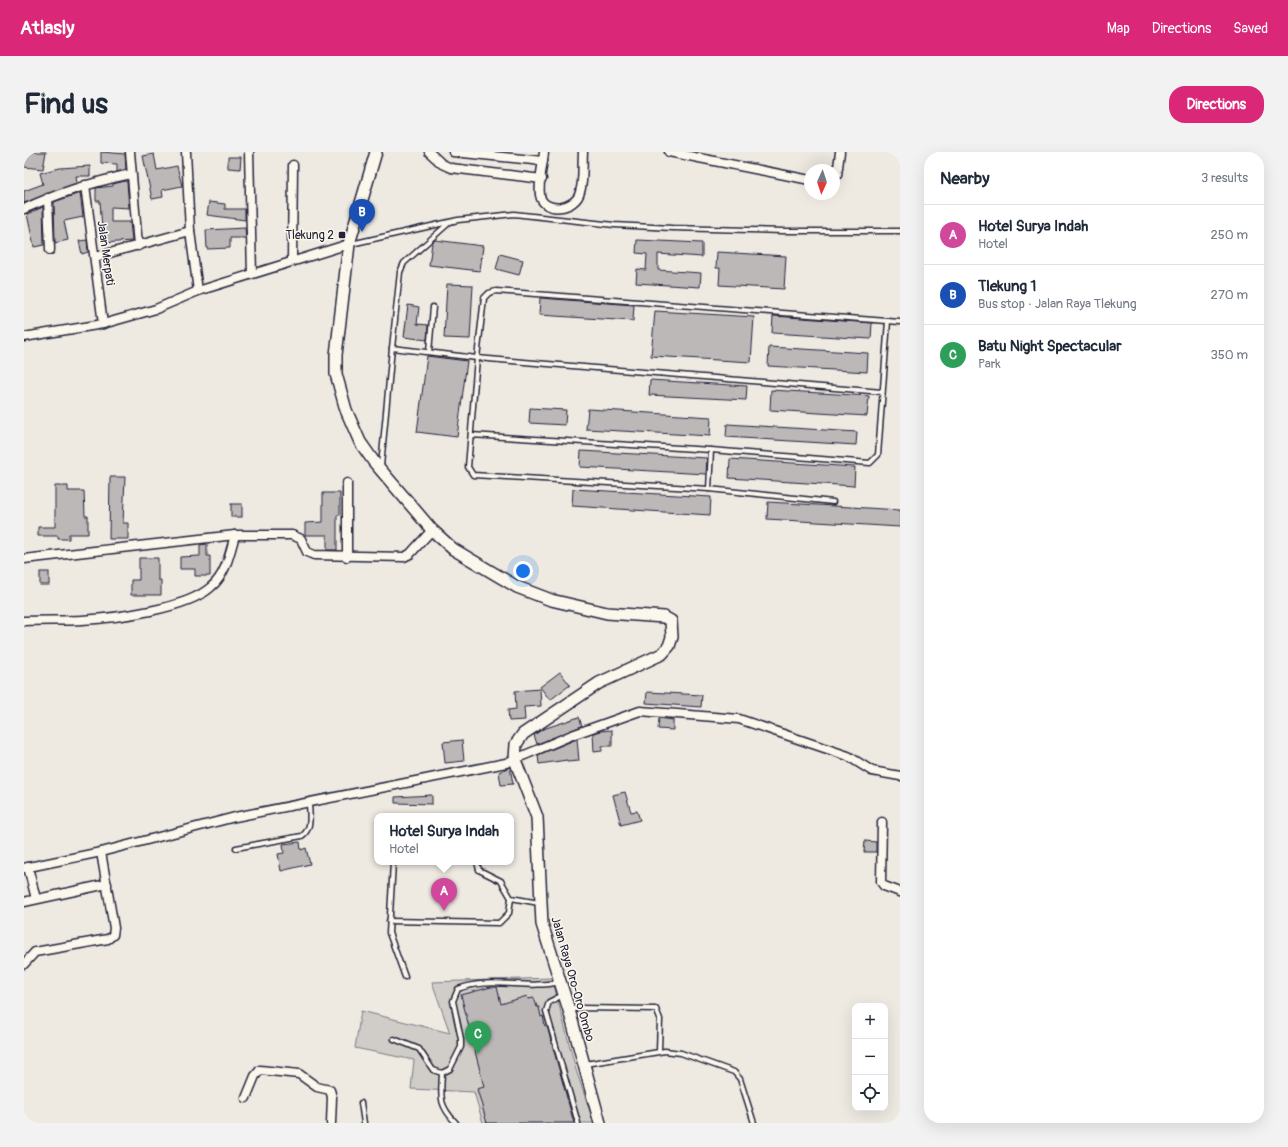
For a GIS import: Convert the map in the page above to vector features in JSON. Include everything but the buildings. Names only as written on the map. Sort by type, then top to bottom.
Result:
[{"type":"main road","points":[[376,152],[349,244],[336,348],[336,374],[346,410],[360,442],[432,530],[453,549],[528,593],[607,613],[664,617],[671,620],[672,637],[669,646],[662,654],[599,683],[523,734],[516,744],[515,760]]},
{"type":"main road","name":"Jalan Raya Oro-Oro Ombo","points":[[515,760],[537,817],[539,903],[542,924],[569,1010],[600,1123]]},
{"type":"street","points":[[130,152],[138,246]]},
{"type":"street","points":[[186,152],[190,231],[198,291]]},
{"type":"street","points":[[249,152],[252,274]]},
{"type":"street","points":[[428,152],[442,164],[451,168],[542,179]]},
{"type":"street","points":[[453,152],[543,161]]},
{"type":"street","points":[[544,152],[540,195],[549,205],[557,208],[568,206],[578,198],[580,192],[583,152]]},
{"type":"street","points":[[669,152],[804,179]]},
{"type":"street","points":[[838,164],[840,152]]},
{"type":"street","points":[[292,260],[293,165]]},
{"type":"street","points":[[24,209],[48,198],[85,185],[131,174]]},
{"type":"street","name":"Jalan Merpati","points":[[85,185],[103,324]]},
{"type":"street","points":[[48,198],[50,250]]},
{"type":"street","points":[[95,257],[190,231]]},
{"type":"street","points":[[24,337],[103,324],[156,309],[198,291],[292,260],[349,244]]},
{"type":"street","points":[[347,483],[347,556]]},
{"type":"street","points":[[24,559],[235,535],[292,535],[301,539],[310,554],[404,558],[410,554],[432,530]]},
{"type":"street","points":[[24,621],[101,618],[170,606],[192,599],[211,588],[218,579],[226,566],[235,535]]},
{"type":"street","points":[[36,899],[26,868],[101,852],[235,817],[309,801],[506,763],[572,735],[634,712],[644,710],[730,717],[748,721],[848,756],[872,771],[900,776]]},
{"type":"street","points":[[882,822],[881,882],[884,886],[900,892]]},
{"type":"street","points":[[24,954],[111,938],[114,928],[101,852]]},
{"type":"street","points":[[24,902],[107,884]]},
{"type":"street","points":[[24,964],[35,952]]},
{"type":"street","points":[[246,1098],[255,1076],[260,1070],[302,1075],[317,1087],[330,1090],[332,1097],[331,1123]]},
{"type":"lane","points":[[349,244],[450,222],[514,214],[614,225],[665,228],[783,231],[900,231]]},
{"type":"lane","points":[[380,468],[397,281],[404,263],[450,222]]},
{"type":"lane","points":[[833,502],[709,489],[475,476],[470,473],[468,467],[477,358],[484,298],[489,293],[496,291],[900,322]]},
{"type":"lane","points":[[430,352],[433,307]]},
{"type":"lane","points":[[470,435],[711,450],[870,463],[878,455],[888,321]]},
{"type":"lane","points":[[392,348],[477,358],[882,392]]},
{"type":"lane","points":[[709,489],[711,450]]},
{"type":"lane","points":[[236,848],[302,836],[310,826],[309,801]]},
{"type":"lane","points":[[393,865],[389,933],[405,977]]},
{"type":"lane","points":[[389,921],[499,923],[509,913],[511,898],[501,881],[479,870],[477,865]]},
{"type":"lane","points":[[511,898],[539,903]]},
{"type":"lane","points":[[394,1039],[419,1049],[433,1070],[442,1072],[450,1069],[461,1047],[461,1039],[453,1002],[458,989],[467,985],[501,983],[544,986],[560,982]]},
{"type":"lane","points":[[564,994],[549,1002],[546,1011],[578,1123]]},
{"type":"lane","points":[[569,1010],[580,1008],[656,1009],[660,1019],[659,1051]]},
{"type":"lane","points":[[583,1064],[659,1051],[681,1053],[734,1072],[740,1079],[754,1123]]},
{"type":"lane","points":[[442,1072],[441,1102],[447,1114],[456,1123]]},
{"type":"lane","points":[[361,1103],[364,1123]]},
{"type":"shaded area","points":[[552,978],[576,1070],[594,1123],[483,1123],[474,1092],[411,1089],[414,1060],[355,1048],[361,1011],[450,1033],[432,982]]},
{"type":"place","name":"Tlekung 1","points":[[362,232]]},
{"type":"place","name":"Tlekung 2","points":[[342,235]]},
{"type":"place","name":"Hotel Surya Indah","points":[[444,911]]},
{"type":"place","name":"Batu Night Spectacular","points":[[478,1054]]}]
